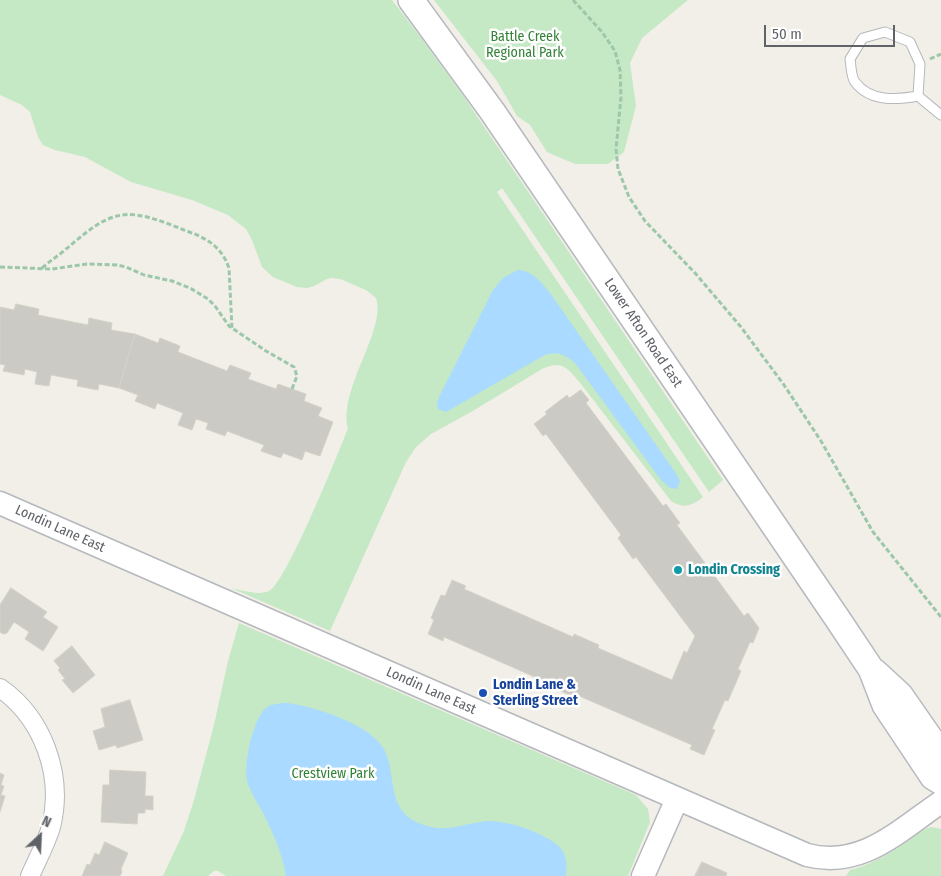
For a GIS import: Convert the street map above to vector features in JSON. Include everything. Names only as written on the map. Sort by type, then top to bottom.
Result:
[{"type":"main road","name":"Lower Afton Road East","points":[[411,0],[492,111],[871,669],[885,705],[933,777],[941,782]]},
{"type":"main road","name":"Lower Afton Road East","points":[[871,669],[900,695],[941,754]]},
{"type":"street","name":"Londin Lane East","points":[[0,504],[807,855],[834,858],[854,856],[871,849],[941,802]]},
{"type":"street","points":[[0,688],[24,709],[38,729],[47,748],[53,773],[55,796],[52,821],[48,837],[30,876]]},
{"type":"street","points":[[643,876],[677,799]]},
{"type":"lane","points":[[918,96],[920,64],[910,42],[885,32],[864,38],[850,59],[854,81],[870,95],[897,100],[918,96],[941,114]]},
{"type":"path","points":[[573,0],[602,32],[616,51],[620,70],[621,97],[616,150],[618,169],[628,197],[645,221],[695,273],[741,327],[784,385],[821,441],[873,532],[941,617]]},
{"type":"path","points":[[40,269],[86,231],[102,222],[122,215],[144,216],[205,238],[216,246],[227,262],[230,272],[232,329]]},
{"type":"path","points":[[0,267],[40,269],[87,264],[117,265],[190,288],[208,299],[232,329],[294,367],[297,376],[292,389]]},
{"type":"green space","points":[[0,0],[392,0],[464,97],[723,480],[709,492],[502,188],[497,192],[703,497],[695,503],[683,506],[671,501],[572,374],[560,365],[549,366],[431,434],[416,447],[406,462],[330,631],[231,588],[255,593],[269,591],[277,583],[299,543],[348,428],[347,413],[350,396],[375,326],[378,311],[376,298],[366,290],[340,279],[327,279],[307,288],[297,287],[273,277],[262,267],[246,229],[228,215],[192,200],[131,182],[85,157],[55,150],[43,145],[38,137],[30,112],[22,105],[0,95]]},
{"type":"green space","name":"Battle Creek Regional Park","points":[[434,0],[688,0],[642,38],[630,63],[636,106],[624,152],[608,164],[575,164],[547,152],[530,125],[517,116],[497,81]]},
{"type":"green space","name":"Crestview Park","points":[[239,623],[636,795],[648,809],[650,822],[628,876],[226,876],[218,871],[214,871],[208,876],[163,876],[184,831],[194,800]]},
{"type":"green space","points":[[931,827],[941,829],[941,876],[846,876],[850,870],[878,859]]},
{"type":"water","points":[[518,270],[528,272],[540,281],[550,293],[675,472],[680,481],[677,489],[670,488],[661,480],[575,363],[560,354],[552,353],[543,356],[446,412],[438,409],[439,397],[493,290],[503,278]]},
{"type":"water","points":[[286,703],[338,717],[364,730],[374,738],[382,746],[387,756],[396,800],[409,817],[421,824],[439,828],[497,821],[539,834],[557,844],[562,850],[565,856],[566,876],[286,876],[277,843],[248,784],[246,767],[253,732],[262,713],[269,706]]},
{"type":"building","points":[[16,304],[39,309],[38,315],[88,325],[89,318],[112,323],[111,330],[135,334],[119,388],[99,384],[98,390],[77,386],[78,380],[51,375],[49,386],[35,384],[37,372],[25,369],[24,375],[3,371],[5,365],[0,364],[0,307],[14,310]]},
{"type":"building","points":[[135,334],[158,343],[160,338],[180,346],[178,352],[227,371],[230,365],[251,373],[248,379],[276,389],[278,384],[306,394],[304,401],[322,408],[318,416],[333,422],[320,456],[305,451],[302,460],[283,453],[281,458],[261,451],[264,445],[227,431],[225,436],[206,429],[208,423],[196,419],[192,430],[178,425],[183,413],[157,403],[155,409],[135,401],[138,395],[119,388]]},
{"type":"building","name":"Londin Crossing","points":[[581,390],[589,400],[586,403],[663,506],[666,504],[680,523],[677,525],[744,616],[748,613],[759,628],[753,643],[750,642],[738,669],[741,671],[728,701],[725,700],[712,729],[715,730],[704,755],[690,749],[692,745],[577,695],[576,698],[552,687],[553,685],[444,637],[443,641],[428,634],[434,620],[431,618],[441,595],[445,596],[452,580],[466,586],[464,589],[573,637],[574,634],[599,645],[598,648],[672,680],[684,651],[687,653],[695,636],[636,557],[633,559],[618,538],[621,535],[546,434],[543,436],[534,424],[547,414],[545,412],[567,395],[569,398]]},
{"type":"building","points":[[11,588],[47,612],[43,617],[58,627],[43,651],[25,639],[29,632],[14,622],[7,633],[3,634],[0,632],[0,605]]},
{"type":"building","points":[[72,646],[95,675],[73,693],[62,680],[65,679],[54,661]]},
{"type":"building","points":[[130,700],[143,740],[117,748],[116,745],[99,750],[93,731],[105,727],[101,709]]},
{"type":"building","points":[[110,770],[146,772],[145,796],[153,796],[153,810],[145,809],[145,813],[138,813],[137,824],[101,822],[103,785],[109,785]]},
{"type":"building","points":[[0,773],[4,775],[1,785],[4,786],[1,795],[5,796],[0,812]]},
{"type":"building","points":[[105,842],[128,853],[120,876],[82,876],[87,864],[90,865],[95,853],[99,855]]},
{"type":"building","points":[[702,862],[727,873],[726,876],[695,876]]},
{"type":"place","name":"Londin Crossing","points":[[678,570]]},
{"type":"place","name":"Londin Lane & Sterling Street","points":[[483,693]]}]
